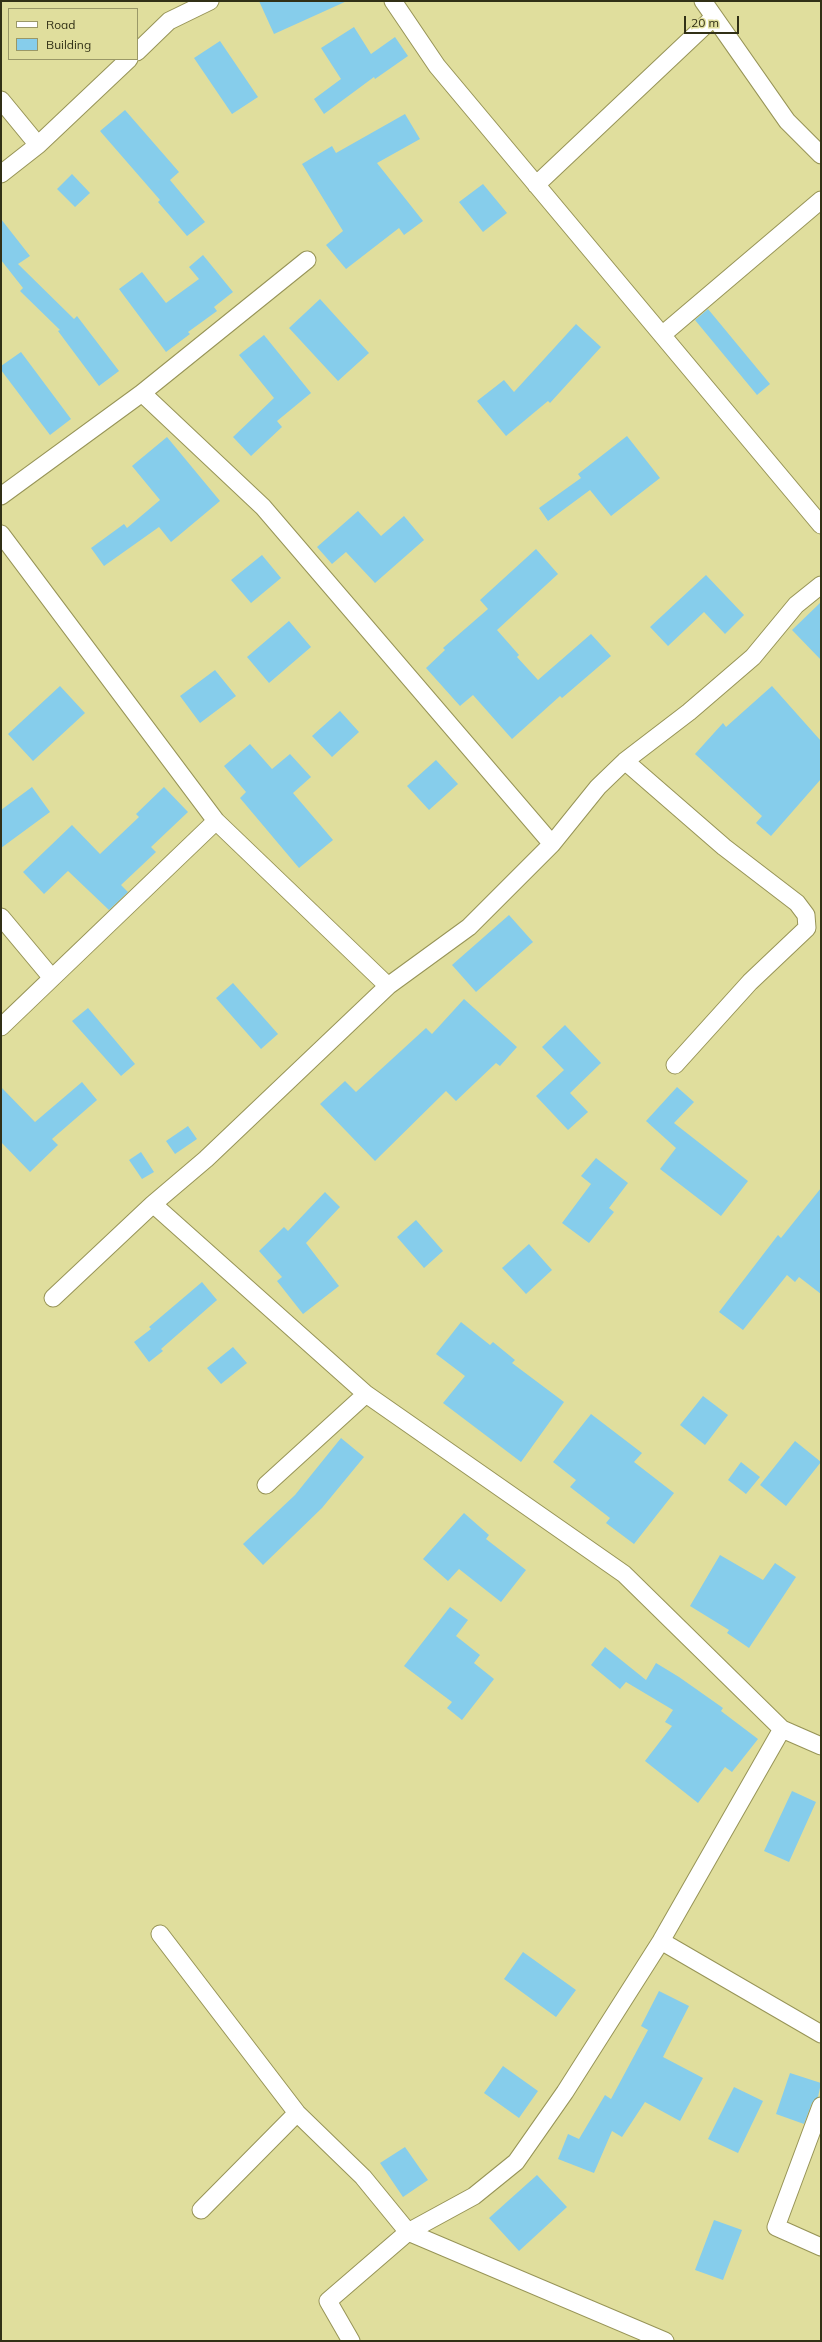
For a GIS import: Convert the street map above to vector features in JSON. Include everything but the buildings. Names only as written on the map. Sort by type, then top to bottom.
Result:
[{"type":"street","points":[[138,51],[169,21],[210,1]]},
{"type":"street","points":[[393,1],[437,66],[821,526]]},
{"type":"street","points":[[703,1],[787,121],[821,155]]},
{"type":"street","points":[[536,185],[714,17]]},
{"type":"street","points":[[1,174],[38,145],[128,60]]},
{"type":"street","points":[[1,100],[38,145]]},
{"type":"street","points":[[662,335],[821,200]]},
{"type":"street","points":[[1,496],[142,393],[307,260]]},
{"type":"street","points":[[142,393],[263,507],[552,844]]},
{"type":"street","points":[[1,534],[216,821],[388,986]]},
{"type":"street","points":[[53,1298],[153,1204],[206,1158],[388,986],[469,927],[552,844],[598,787],[625,761],[689,712],[753,657],[796,605],[821,585]]},
{"type":"street","points":[[625,761],[724,847],[797,903],[806,915],[807,928],[750,982],[675,1065]]},
{"type":"street","points":[[1,1028],[216,821]]},
{"type":"street","points":[[1,917],[52,978]]},
{"type":"street","points":[[153,1204],[366,1394],[624,1574],[782,1729],[821,1746]]},
{"type":"street","points":[[266,1485],[366,1394]]},
{"type":"street","points":[[351,2341],[328,2301],[408,2232],[474,2196],[516,2162],[565,2092],[661,1941],[782,1729]]},
{"type":"street","points":[[160,1934],[297,2113],[363,2177],[408,2232],[665,2341]]},
{"type":"street","points":[[661,1941],[821,2034]]},
{"type":"street","points":[[821,2106],[776,2228],[821,2247]]},
{"type":"street","points":[[201,2210],[297,2113]]}]
